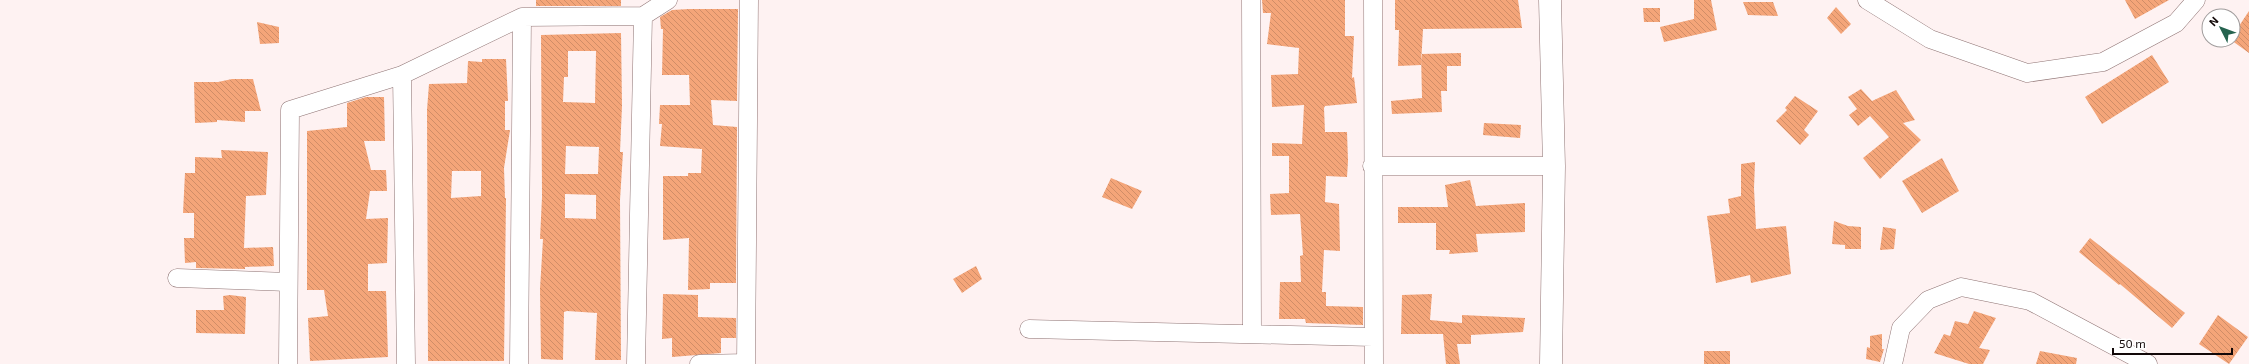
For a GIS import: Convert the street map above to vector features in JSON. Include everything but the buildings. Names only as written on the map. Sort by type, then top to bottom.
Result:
[{"type":"street","points":[[288,364],[290,110],[402,75],[522,17],[642,16],[668,0]]},
{"type":"street","points":[[699,364],[746,363],[749,0]]},
{"type":"street","points":[[1251,0],[1252,334]]},
{"type":"street","points":[[1373,0],[1372,166],[1374,364]]},
{"type":"street","points":[[1550,0],[1554,166],[1551,364]]},
{"type":"street","points":[[1867,0],[1930,39],[2027,73],[2103,62],[2176,23],[2196,0]]},
{"type":"street","points":[[636,364],[642,16]]},
{"type":"street","points":[[519,364],[522,17]]},
{"type":"street","points":[[402,75],[406,364]]},
{"type":"street","points":[[1372,166],[1554,166]]},
{"type":"street","points":[[177,278],[288,282]]},
{"type":"street","points":[[1893,364],[1901,328],[1928,300],[1961,287],[2030,301],[2148,364]]},
{"type":"street","points":[[1029,329],[1373,337]]}]
